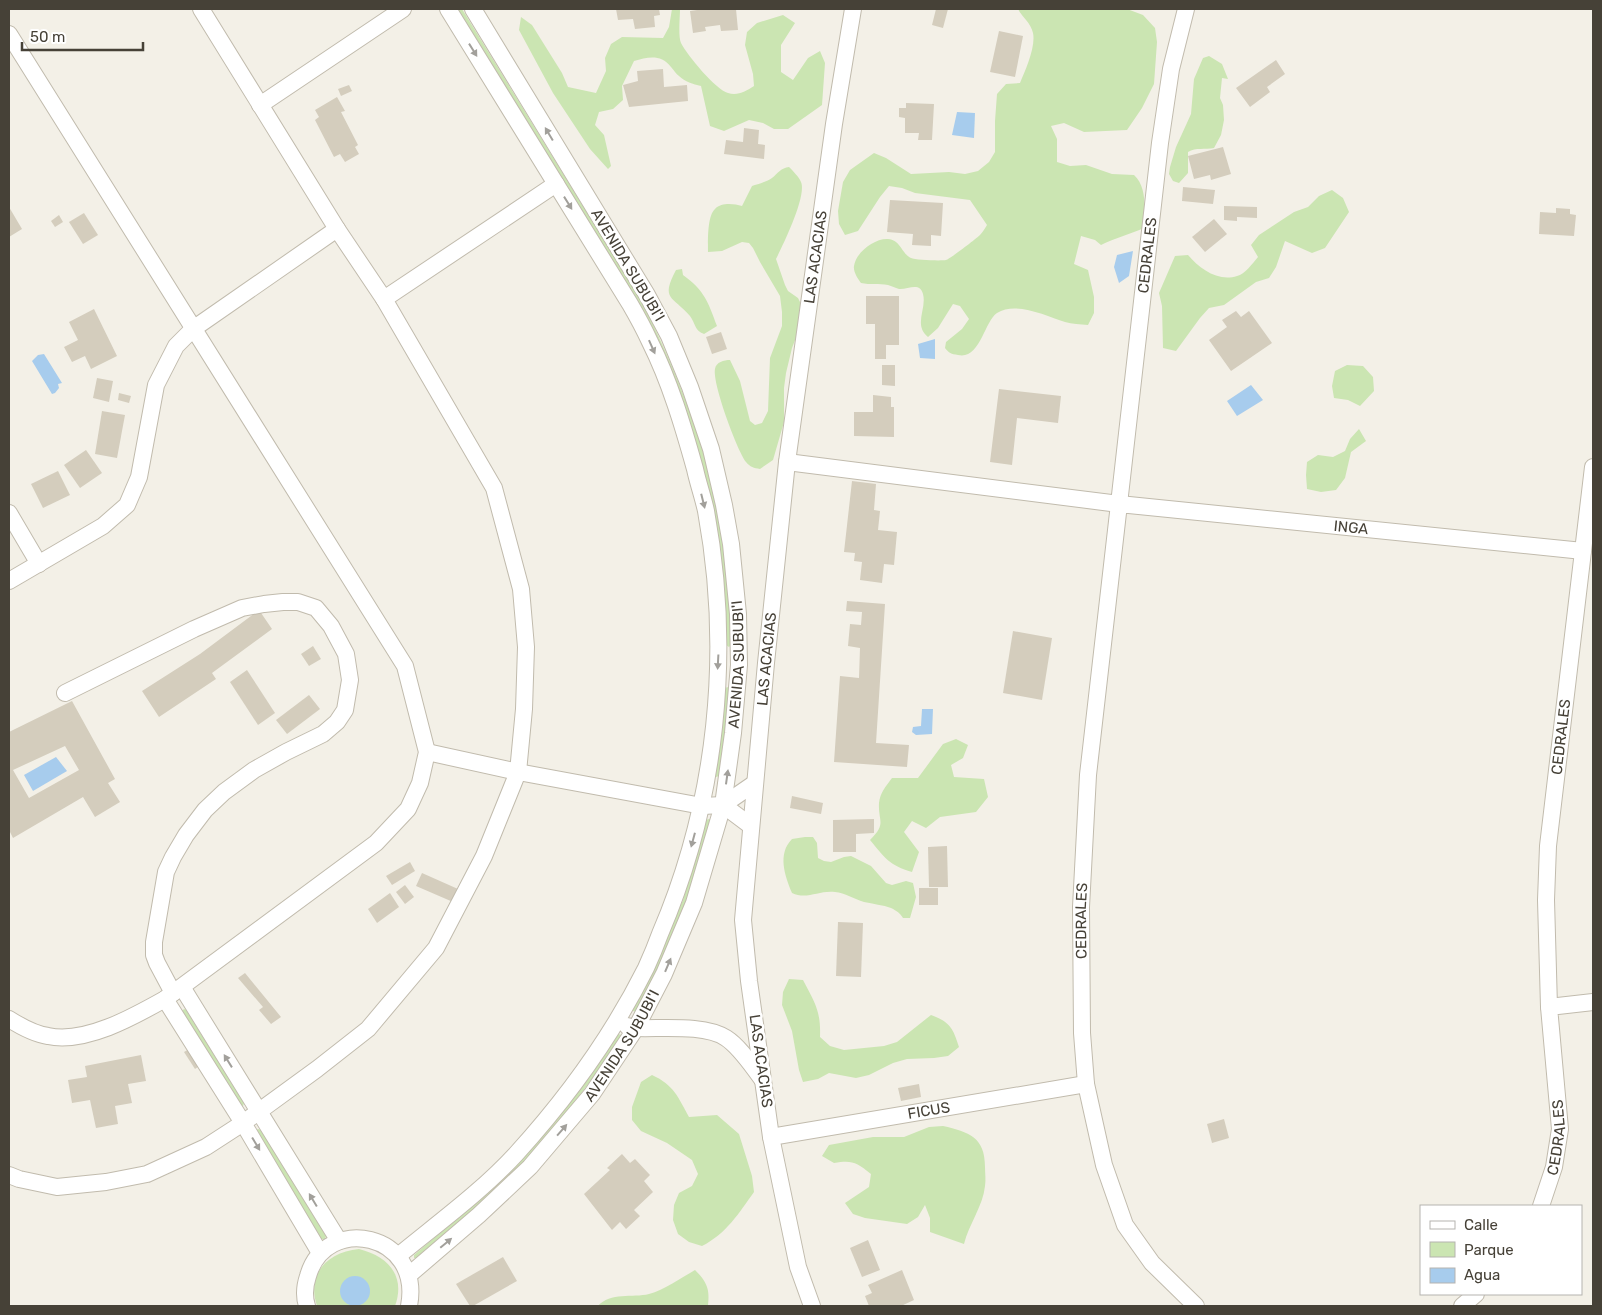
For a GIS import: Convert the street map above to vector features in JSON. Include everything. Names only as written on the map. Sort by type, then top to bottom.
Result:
[{"type":"street","points":[[9,1175],[57,1187],[106,1182],[147,1174],[206,1147],[243,1123],[368,1029],[436,948],[484,856],[518,772],[524,709],[526,647],[521,589],[494,488],[384,299],[337,229],[201,9]]},
{"type":"street","points":[[260,104],[403,9]]},
{"type":"street","name":"AVENIDA SUBUBI'I","points":[[398,1256],[469,1199],[516,1154],[567,1092],[615,1023],[646,968],[676,896],[702,806],[715,729],[718,646],[716,586],[705,508],[672,394],[651,343],[630,304],[448,9]]},
{"type":"street","name":"AVENIDA SUBUBI'I","points":[[409,1275],[480,1215],[530,1168],[592,1094],[636,1028],[664,974],[694,903],[724,806],[739,665],[738,614],[730,536],[711,449],[690,387],[669,336],[652,303],[473,9]]},
{"type":"street","name":"LAS ACACIAS","points":[[812,1306],[798,1267],[771,1137],[749,981],[743,920],[787,462],[834,124],[853,9]]},
{"type":"street","name":"CEDRALES","points":[[1186,9],[1171,68],[1160,143],[1088,776],[1081,907],[1082,1033],[1086,1084],[1104,1165],[1125,1225],[1152,1263],[1196,1306]]},
{"type":"street","points":[[9,34],[405,666],[427,752],[420,784],[408,809],[376,843],[173,993],[137,1015],[112,1026],[74,1037],[48,1036],[20,1026],[9,1019]]},
{"type":"street","points":[[384,299],[556,184]]},
{"type":"street","points":[[9,581],[103,526],[127,505],[139,477],[156,385],[176,346],[193,329],[337,229]]},
{"type":"street","points":[[787,462],[1119,504]]},
{"type":"street","name":"CEDRALES","points":[[1541,1205],[1554,1166],[1560,1129],[1549,1007],[1546,900],[1548,846],[1593,467]]},
{"type":"street","name":"INGA","points":[[1119,504],[1583,551]]},
{"type":"street","points":[[9,513],[40,564]]},
{"type":"street","points":[[65,693],[194,629],[242,608],[264,604],[298,602],[316,608],[331,626],[346,654],[350,680],[345,710],[337,722],[323,734],[262,765],[224,792],[205,810],[186,835],[166,872],[154,942],[154,955],[173,993],[243,1123],[320,1253]]},
{"type":"street","points":[[427,752],[518,772],[702,806],[724,806],[756,783]]},
{"type":"street","points":[[724,806],[751,826]]},
{"type":"street","points":[[173,993],[259,1110],[339,1241]]},
{"type":"street","points":[[1549,1007],[1593,1002]]},
{"type":"street","points":[[615,1023],[636,1028],[705,1029],[726,1038],[745,1056],[763,1080]]},
{"type":"street","name":"FICUS","points":[[771,1137],[1086,1084]]},
{"type":"street","points":[[304,1305],[305,1285],[310,1268],[320,1253],[339,1241],[354,1238],[370,1239],[385,1246],[398,1256],[409,1275],[411,1290],[409,1306]]},
{"type":"street","points":[[1462,1306],[1475,1295]]},
{"type":"green space","points":[[457,9],[462,9],[640,299],[664,348],[695,425],[717,505],[726,557],[729,592],[731,645],[729,647],[726,645],[724,585],[713,507],[678,392]]},
{"type":"green space","points":[[672,9],[680,9],[680,36],[684,48],[716,86],[732,94],[748,90],[754,86],[753,74],[745,45],[747,32],[757,23],[783,15],[795,23],[781,45],[781,72],[793,80],[808,58],[820,51],[825,63],[822,105],[788,129],[774,129],[763,123],[749,120],[724,131],[710,126],[701,86],[684,80],[667,63],[659,58],[634,61],[622,86],[623,100],[613,109],[599,112],[595,125],[604,135],[611,166],[608,169],[590,149],[553,93],[519,30],[521,17],[532,25],[562,73],[568,87],[596,93],[606,71],[605,58],[611,44],[622,37],[663,38],[669,27]]},
{"type":"green space","points":[[1018,9],[1127,9],[1143,15],[1155,28],[1157,42],[1154,84],[1142,108],[1127,130],[1084,132],[1064,123],[1051,126],[1057,139],[1057,162],[1070,166],[1086,165],[1112,174],[1134,175],[1143,193],[1145,207],[1144,228],[1101,245],[1095,240],[1081,236],[1074,264],[1088,270],[1094,297],[1094,313],[1088,325],[1068,323],[1040,313],[1013,308],[997,313],[992,318],[972,352],[965,355],[956,355],[950,353],[945,348],[946,342],[962,329],[969,319],[960,306],[953,304],[938,328],[928,337],[921,327],[924,300],[919,288],[899,289],[885,284],[861,283],[855,273],[854,266],[862,251],[872,243],[883,239],[896,242],[911,258],[946,260],[978,237],[987,225],[970,200],[915,193],[889,186],[858,231],[845,235],[839,224],[838,211],[843,182],[850,170],[874,153],[886,158],[911,174],[949,172],[965,174],[978,171],[989,162],[995,152],[997,94],[1006,84],[1020,83],[1030,59],[1033,45],[1032,29]]},
{"type":"green space","points":[[1209,56],[1222,64],[1228,79],[1222,78],[1220,98],[1223,105],[1224,120],[1221,135],[1214,148],[1188,152],[1188,173],[1179,183],[1173,181],[1169,174],[1170,167],[1176,147],[1191,114],[1194,79],[1203,58]]},
{"type":"green space","points":[[789,167],[801,182],[801,198],[776,259],[788,291],[798,298],[801,304],[797,335],[786,373],[784,422],[773,460],[760,469],[748,464],[737,444],[717,388],[715,369],[719,363],[730,360],[740,381],[750,421],[755,425],[762,423],[768,411],[770,358],[782,326],[780,296],[749,243],[742,242],[722,251],[708,252],[708,229],[712,212],[715,209],[721,205],[728,204],[742,206],[752,186],[772,178]]},
{"type":"green space","points":[[1332,190],[1343,198],[1349,212],[1325,248],[1312,253],[1285,241],[1276,267],[1269,278],[1256,282],[1224,305],[1209,308],[1176,351],[1163,348],[1162,306],[1159,293],[1175,256],[1188,255],[1198,265],[1216,276],[1230,277],[1240,275],[1258,257],[1251,245],[1259,235],[1294,212],[1308,207],[1319,196]]},
{"type":"green space","points":[[682,269],[683,275],[696,286],[705,298],[717,326],[704,334],[697,329],[690,316],[674,301],[669,292],[671,280],[676,270]]},
{"type":"green space","points":[[1347,365],[1363,366],[1373,377],[1374,391],[1360,406],[1348,400],[1334,398],[1332,386],[1335,371]]},
{"type":"green space","points":[[1359,429],[1366,441],[1351,452],[1345,478],[1336,490],[1321,492],[1307,489],[1307,462],[1318,455],[1333,457],[1345,451],[1350,439]]},
{"type":"green space","points":[[729,688],[726,731],[719,776],[716,777],[725,689]]},
{"type":"green space","points":[[956,739],[968,745],[963,758],[951,765],[954,777],[984,779],[988,797],[976,812],[940,817],[926,828],[912,821],[904,832],[919,852],[912,872],[904,870],[888,860],[870,840],[880,826],[879,803],[881,796],[892,778],[918,778],[943,744]]},
{"type":"green space","points":[[706,820],[711,820],[687,902],[654,977],[636,1012],[633,1011],[683,900]]},
{"type":"green space","points":[[813,837],[817,843],[818,858],[824,861],[831,862],[851,856],[871,866],[886,883],[892,885],[906,881],[913,883],[916,897],[910,918],[903,918],[891,908],[864,902],[839,893],[829,892],[803,896],[792,893],[785,872],[785,851],[792,839]]},
{"type":"green space","points":[[789,979],[803,980],[816,1007],[820,1037],[830,1046],[844,1050],[884,1046],[897,1042],[931,1015],[943,1020],[950,1026],[959,1047],[948,1056],[907,1059],[893,1063],[869,1075],[856,1078],[829,1073],[818,1079],[803,1082],[792,1031],[782,1005],[783,992]]},
{"type":"green space","points":[[184,1009],[244,1103],[243,1106],[241,1107],[182,1011]]},
{"type":"green space","points":[[618,1034],[622,1035],[590,1081],[556,1126],[537,1147],[499,1188],[478,1207],[414,1258],[414,1255],[475,1203],[556,1120],[591,1075]]},
{"type":"green space","points":[[652,1075],[670,1087],[689,1117],[717,1115],[739,1134],[752,1176],[754,1192],[743,1208],[725,1229],[702,1246],[689,1242],[678,1234],[673,1220],[674,1205],[679,1193],[692,1186],[698,1174],[692,1160],[667,1143],[641,1131],[632,1120],[632,1107],[641,1082]]},
{"type":"green space","points":[[943,1126],[961,1131],[974,1138],[979,1142],[984,1157],[984,1193],[964,1244],[930,1232],[930,1218],[925,1205],[918,1217],[907,1224],[865,1218],[853,1214],[845,1203],[869,1187],[871,1174],[854,1163],[834,1163],[822,1156],[829,1145],[873,1137],[904,1137],[929,1127]]},
{"type":"green space","points":[[256,1130],[261,1130],[326,1236],[325,1239],[321,1239]]},
{"type":"green space","points":[[359,1249],[378,1257],[392,1269],[398,1285],[395,1306],[317,1306],[314,1294],[315,1284],[317,1274],[322,1266],[338,1255]]},
{"type":"green space","points":[[695,1270],[707,1286],[708,1306],[598,1306],[615,1297],[655,1292]]},
{"type":"water","points":[[957,112],[975,113],[974,138],[952,135]]},
{"type":"water","points":[[1133,251],[1129,276],[1119,283],[1114,267],[1117,255]]},
{"type":"water","points":[[935,339],[935,359],[920,358],[918,344]]},
{"type":"water","points":[[44,354],[62,383],[58,384],[59,388],[52,394],[32,361],[38,355]]},
{"type":"water","points":[[1251,385],[1263,400],[1237,416],[1227,401]]},
{"type":"water","points":[[922,709],[933,709],[932,734],[916,735],[912,732],[913,727],[921,726]]},
{"type":"water","points":[[56,757],[67,771],[33,791],[24,775]]},
{"type":"water","points":[[355,1276],[366,1280],[370,1291],[366,1302],[355,1306],[344,1302],[340,1291],[344,1280]]},
{"type":"building","points":[[616,9],[659,9],[660,15],[654,16],[655,27],[635,29],[633,19],[618,20]]},
{"type":"building","points":[[736,9],[738,30],[721,31],[720,25],[705,27],[706,31],[693,33],[690,11]]},
{"type":"building","points":[[936,9],[948,9],[943,28],[932,25]]},
{"type":"building","points":[[999,31],[1023,36],[1015,77],[990,72]]},
{"type":"building","points":[[1276,60],[1285,74],[1267,87],[1270,92],[1250,107],[1236,88]]},
{"type":"building","points":[[663,69],[664,87],[687,85],[688,101],[629,107],[623,85],[638,81],[637,71]]},
{"type":"building","points":[[349,85],[352,91],[341,96],[338,89]]},
{"type":"building","points":[[337,97],[345,111],[341,112],[358,145],[355,147],[359,154],[345,162],[340,154],[334,157],[315,120],[319,117],[315,110]]},
{"type":"building","points":[[906,103],[934,104],[932,140],[918,140],[919,133],[905,133],[905,118],[899,117],[899,108],[906,108]]},
{"type":"building","points":[[744,128],[759,130],[758,144],[765,145],[764,159],[724,154],[726,140],[743,142]]},
{"type":"building","points":[[1223,147],[1231,174],[1211,180],[1210,175],[1194,179],[1188,156]]},
{"type":"building","points":[[1183,187],[1215,190],[1213,204],[1182,201]]},
{"type":"building","points":[[890,200],[943,203],[941,236],[931,235],[931,246],[912,245],[913,234],[887,232]]},
{"type":"building","points":[[1224,206],[1257,207],[1257,218],[1237,217],[1237,221],[1224,220]]},
{"type":"building","points":[[9,207],[22,229],[9,237]]},
{"type":"building","points":[[1556,208],[1570,209],[1570,214],[1576,215],[1574,236],[1539,234],[1540,212],[1556,213]]},
{"type":"building","points":[[84,213],[98,235],[83,244],[69,222]]},
{"type":"building","points":[[59,215],[63,222],[55,227],[51,221]]},
{"type":"building","points":[[1214,219],[1227,234],[1205,252],[1192,237]]},
{"type":"building","points":[[866,296],[899,296],[899,345],[886,345],[886,359],[875,359],[875,324],[866,324]]},
{"type":"building","points":[[94,309],[117,356],[91,369],[85,356],[72,362],[64,347],[78,340],[69,322]]},
{"type":"building","points":[[1236,311],[1241,317],[1249,311],[1272,343],[1231,371],[1209,340],[1227,327],[1222,320]]},
{"type":"building","points":[[721,332],[727,349],[712,354],[706,337]]},
{"type":"building","points":[[882,365],[895,365],[895,386],[882,385]]},
{"type":"building","points":[[97,378],[113,381],[109,402],[93,398]]},
{"type":"building","points":[[999,389],[1061,396],[1058,423],[1017,418],[1012,465],[990,462]]},
{"type":"building","points":[[119,393],[131,396],[129,403],[118,400]]},
{"type":"building","points":[[873,395],[891,397],[891,407],[894,407],[894,437],[854,436],[854,412],[873,412]]},
{"type":"building","points":[[102,411],[125,415],[117,458],[95,454]]},
{"type":"building","points":[[86,450],[102,473],[80,488],[64,465]]},
{"type":"building","points":[[58,471],[70,495],[43,508],[31,484]]},
{"type":"building","points":[[852,481],[876,484],[874,510],[880,511],[878,530],[897,532],[894,565],[884,564],[882,583],[860,580],[862,562],[854,561],[855,553],[844,552]]},
{"type":"building","points":[[847,601],[885,604],[876,743],[909,745],[907,767],[834,762],[840,676],[859,678],[860,648],[848,646],[850,624],[861,625],[862,612],[846,611]]},
{"type":"building","points":[[259,610],[272,629],[212,673],[216,679],[159,717],[142,691],[200,654]]},
{"type":"building","points":[[1013,631],[1052,638],[1042,700],[1003,693]]},
{"type":"building","points":[[313,646],[321,659],[309,666],[301,654]]},
{"type":"building","points":[[247,670],[275,713],[258,725],[230,682]]},
{"type":"building","points":[[309,695],[320,709],[287,734],[276,720]]},
{"type":"building","points":[[72,701],[115,779],[108,783],[120,802],[95,817],[83,797],[13,838],[9,830],[9,732]],"holes":[[[65,746],[79,770],[29,798],[13,770]]]},
{"type":"building","points":[[792,796],[823,803],[821,814],[790,808]]},
{"type":"building","points":[[874,819],[874,833],[856,834],[856,852],[833,852],[833,820]]},
{"type":"building","points":[[947,846],[948,887],[929,887],[928,847]]},
{"type":"building","points":[[410,862],[415,871],[392,885],[386,876]]},
{"type":"building","points":[[422,873],[458,889],[453,902],[416,886]]},
{"type":"building","points":[[405,885],[414,897],[405,904],[396,892]]},
{"type":"building","points":[[919,888],[938,888],[938,905],[919,905]]},
{"type":"building","points":[[390,893],[399,907],[377,923],[368,909]]},
{"type":"building","points":[[838,922],[863,923],[861,977],[836,976]]},
{"type":"building","points":[[245,973],[281,1017],[271,1024],[259,1010],[263,1007],[238,978]]},
{"type":"building","points":[[191,1048],[202,1064],[195,1069],[184,1052]]},
{"type":"building","points":[[141,1055],[146,1081],[128,1084],[132,1103],[115,1106],[118,1124],[96,1128],[90,1100],[72,1103],[68,1080],[87,1077],[85,1066]]},
{"type":"building","points":[[919,1084],[921,1097],[901,1101],[898,1088]]},
{"type":"building","points":[[1224,1119],[1229,1138],[1212,1143],[1207,1124]]},
{"type":"building","points":[[622,1154],[630,1163],[635,1159],[650,1175],[644,1181],[653,1192],[634,1210],[640,1216],[626,1229],[620,1222],[612,1230],[584,1194],[610,1170],[607,1168]]},
{"type":"building","points":[[868,1240],[880,1270],[862,1277],[850,1248]]},
{"type":"building","points":[[503,1257],[517,1281],[470,1306],[456,1284]]},
{"type":"building","points":[[902,1270],[914,1300],[901,1306],[869,1306],[865,1296],[872,1293],[868,1285]]}]
